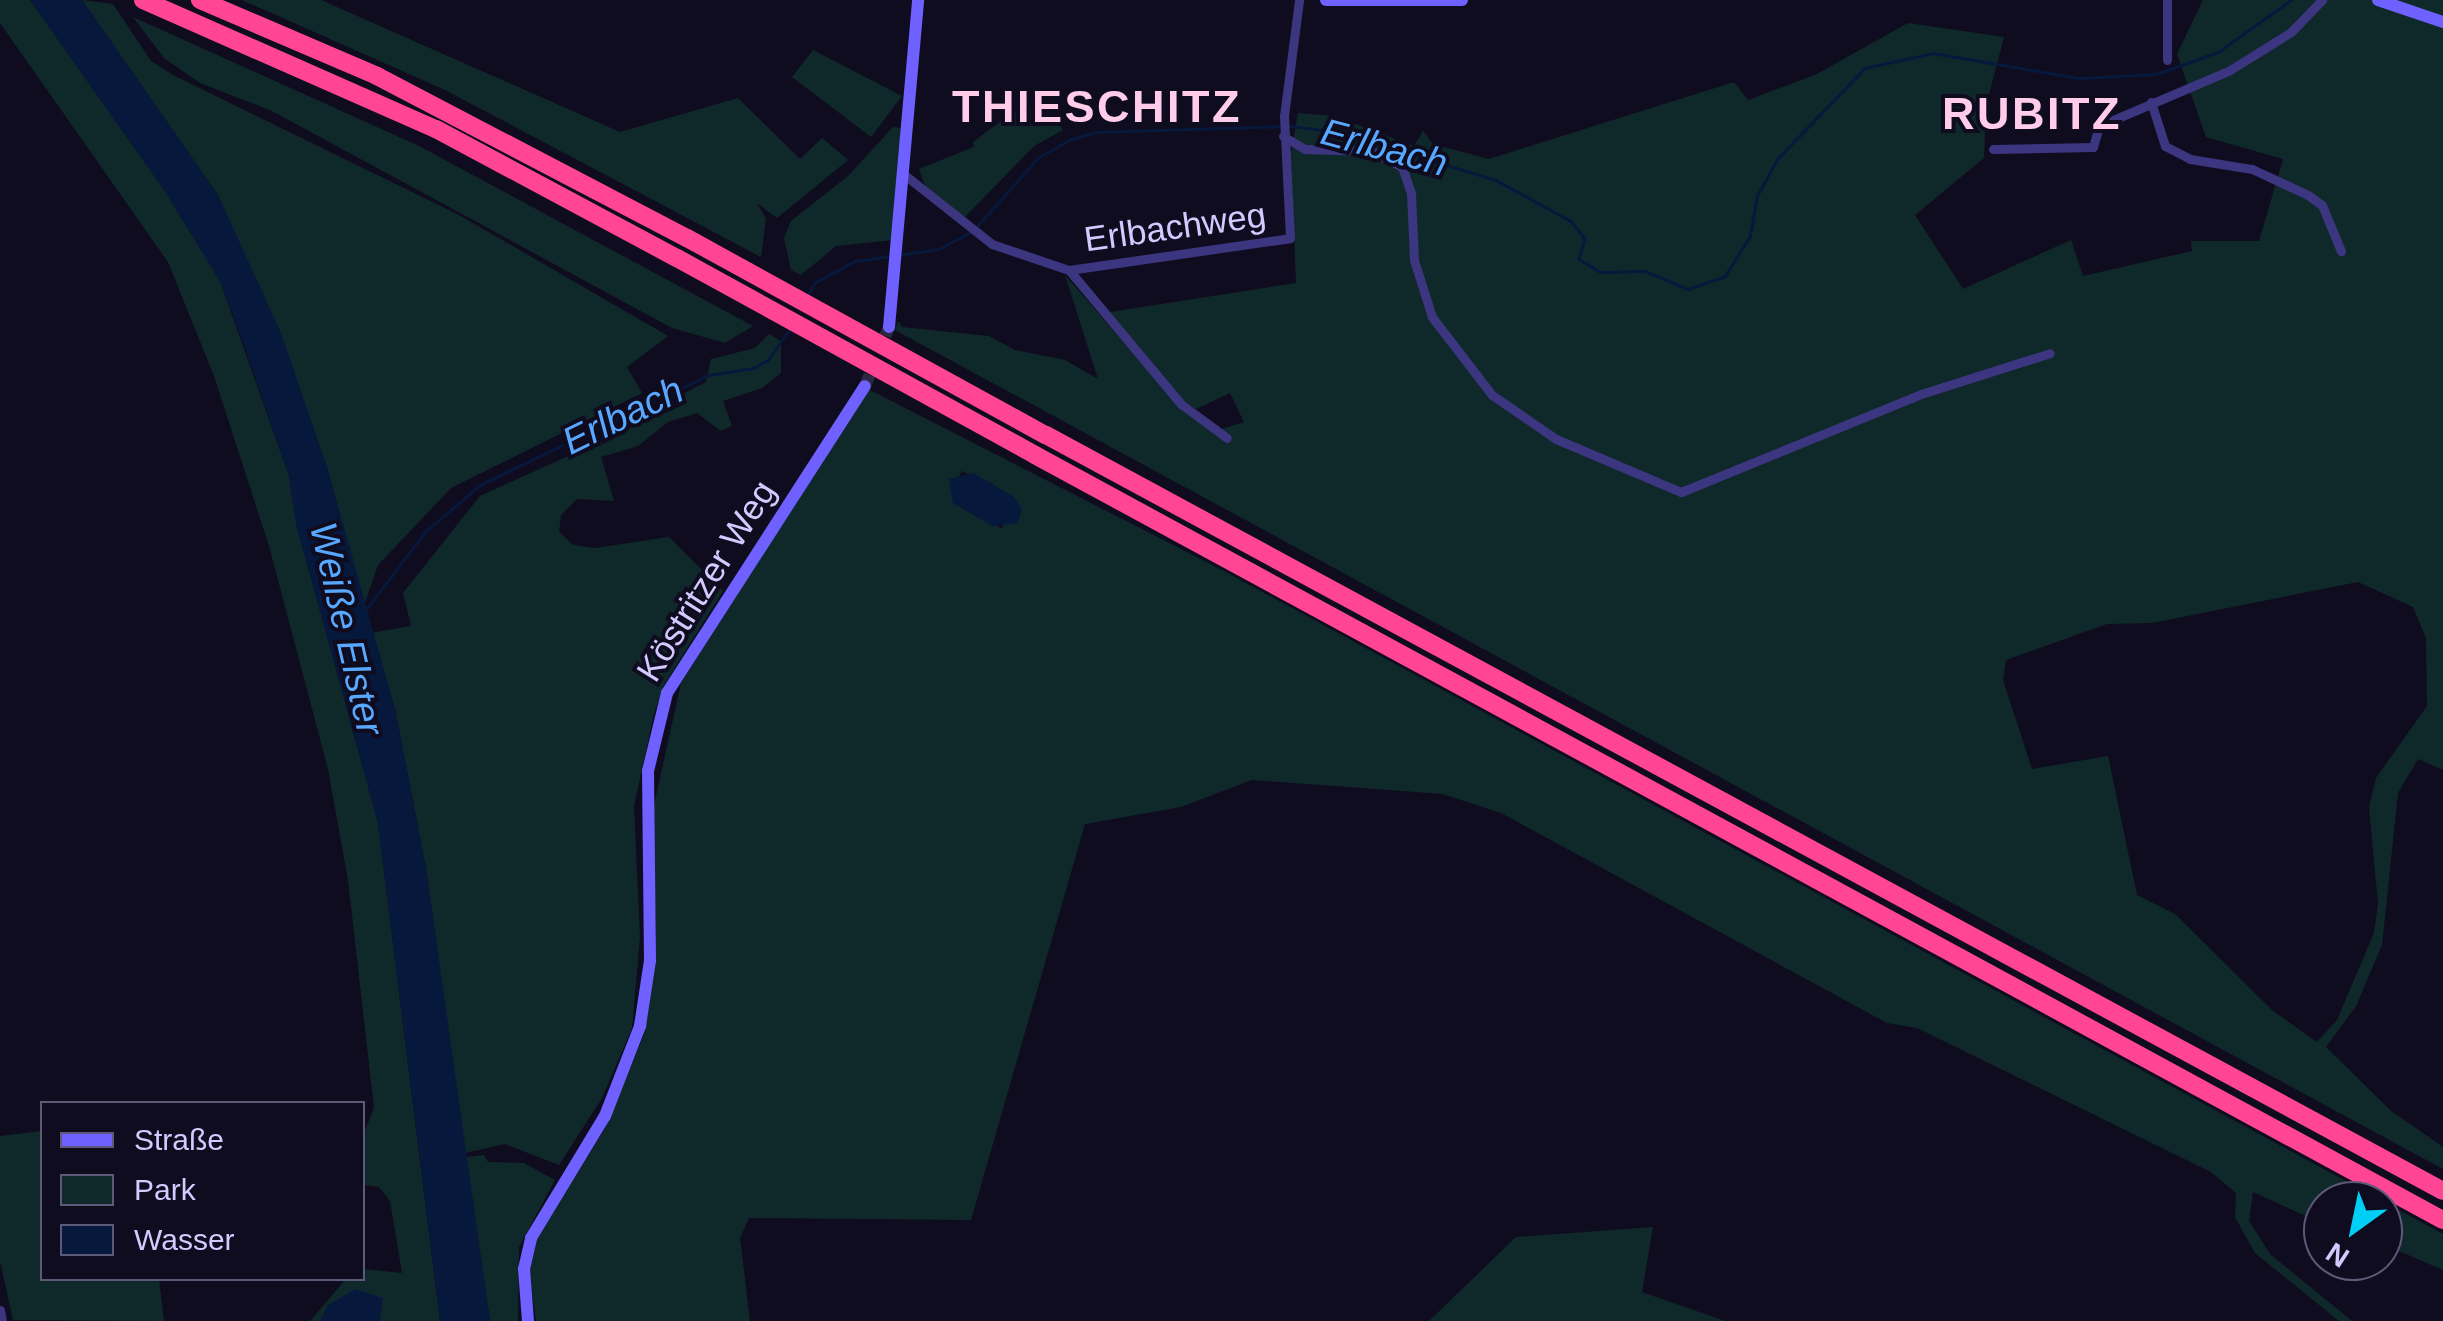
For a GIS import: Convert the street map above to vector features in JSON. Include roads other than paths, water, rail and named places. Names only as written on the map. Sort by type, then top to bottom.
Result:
[{"type":"highway","points":[[142,0],[436,129],[2443,1220]]},
{"type":"highway","points":[[200,0],[394,84],[688,238],[2443,1191]]},
{"type":"main road","points":[[889,327],[906,176],[918,0]]},
{"type":"main road","points":[[1326,0],[1430,4],[1462,0]]},
{"type":"main road","points":[[2378,0],[2443,22]]},
{"type":"main road","name":"Köstritzer Weg","points":[[528,1321],[524,1269],[531,1238],[605,1116],[640,1026],[650,961],[648,771],[667,693],[865,386]]},
{"type":"street","name":"Erlbachweg","points":[[1069,270],[1290,238],[1283,133],[1299,0]]},
{"type":"street","points":[[2167,0],[2167,60]]},
{"type":"street","points":[[1993,149],[2093,148],[2099,126],[2256,55],[2291,32],[2322,0]]},
{"type":"street","points":[[2151,102],[2166,146],[2190,159],[2252,169],[2308,195],[2322,206],[2340,251]]},
{"type":"street","points":[[1283,133],[1305,149],[1372,152],[1402,167],[1412,193],[1414,260],[1432,317],[1492,394],[1556,438],[1680,492],[1921,394],[2050,353]]},
{"type":"street","points":[[906,176],[992,244],[1069,270],[1181,404],[1228,438]]},
{"type":"water","name":"Weiße Elster","points":[[30,0],[82,0],[218,195],[281,333],[327,467],[395,709],[426,868],[490,1321],[440,1321],[378,823],[296,523],[289,476],[243,342],[220,281],[165,191]]},
{"type":"water","points":[[973,473],[1014,497],[1022,508],[1018,523],[992,526],[953,503],[949,479]]},
{"type":"water","points":[[356,1289],[383,1298],[380,1321],[320,1321],[328,1305]]},
{"type":"waterway","name":"Erlbach","points":[[1290,126],[1340,132],[1496,180],[1571,221],[1585,239],[1579,259],[1601,272],[1645,271],[1688,289],[1725,276],[1750,236],[1757,196],[1778,158],[1865,68],[1933,53],[2080,78],[2156,74],[2218,52],[2291,0]]},
{"type":"waterway","name":"Erlbach","points":[[977,226],[1039,157],[1072,139],[1096,132],[1282,126]]},
{"type":"waterway","name":"Erlbach","points":[[899,255],[939,249],[971,232]]},
{"type":"waterway","name":"Erlbach","points":[[808,295],[814,283],[855,261],[891,256]]},
{"type":"waterway","name":"Erlbach","points":[[365,611],[425,532],[480,485],[709,375],[753,368],[768,360],[790,328]]},
{"type":"tunnel","points":[[865,386],[889,327]]},
{"type":"district","name":"THIESCHITZ","points":[[1097,107]]},
{"type":"district","name":"RUBITZ","points":[[2032,114]]}]
